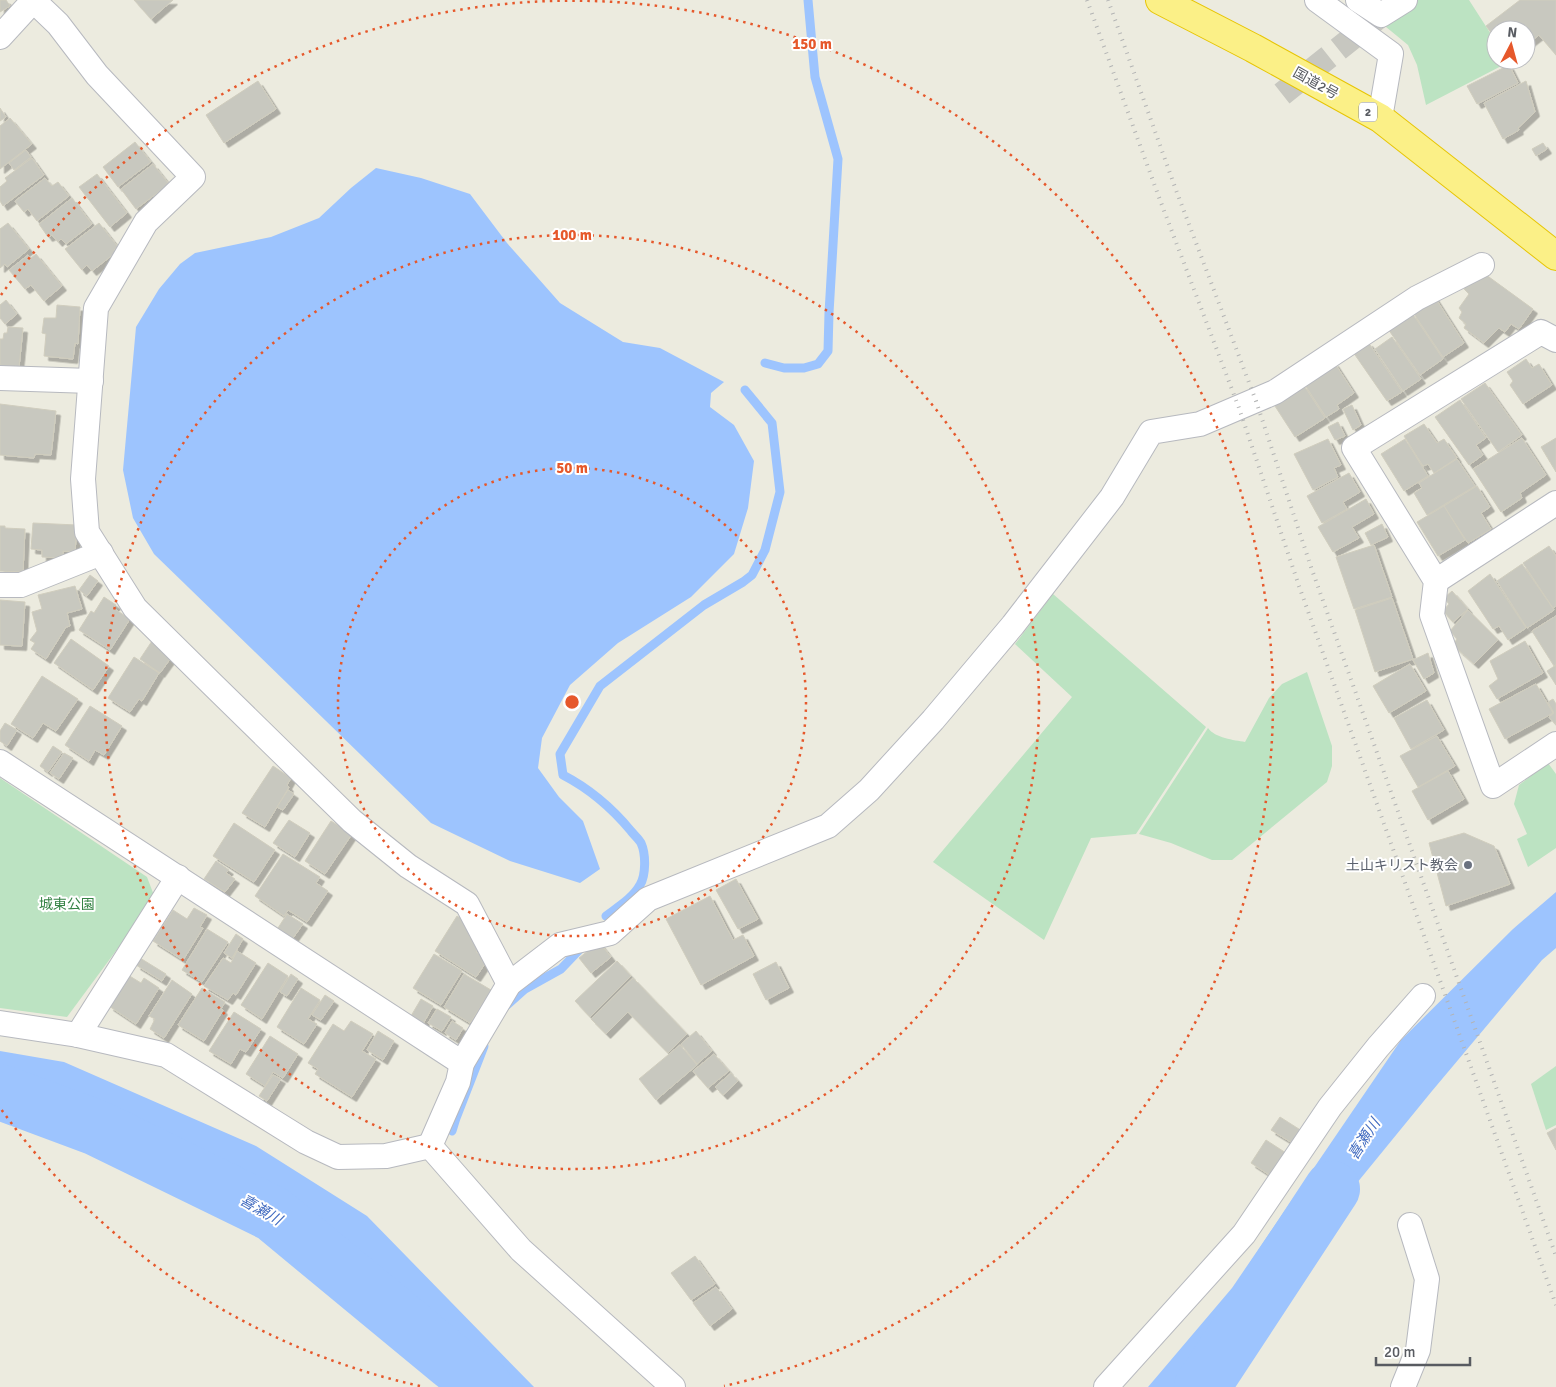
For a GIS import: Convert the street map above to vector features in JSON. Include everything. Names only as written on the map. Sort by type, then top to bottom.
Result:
[{"type":"highway","name":"国道2号","points":[[1160,0],[1253,48],[1380,118],[1556,256]]},
{"type":"street","points":[[0,37],[33,0],[58,24],[97,75],[193,178],[146,222],[96,308],[83,479],[87,532],[135,608],[352,821],[408,866],[466,904],[509,984]]},
{"type":"street","points":[[1317,0],[1391,54],[1380,118]]},
{"type":"street","points":[[1358,0],[1381,15],[1405,0]]},
{"type":"street","points":[[430,1146],[458,1082],[462,1063],[509,984],[560,945],[610,933],[648,899],[828,826],[869,790],[895,762],[1013,625],[1112,497],[1151,432],[1200,424],[1275,392],[1417,298],[1482,265]]},
{"type":"street","points":[[1556,356],[1548,336],[1354,448],[1436,581],[1432,615],[1493,786],[1556,744]]},
{"type":"street","points":[[0,378],[91,380]]},
{"type":"street","points":[[1436,581],[1556,502]]},
{"type":"street","points":[[0,584],[21,585],[101,554]]},
{"type":"street","points":[[0,762],[462,1063]]},
{"type":"street","points":[[78,1035],[178,878]]},
{"type":"street","points":[[1106,1387],[1244,1234],[1330,1107],[1378,1047],[1423,996]]},
{"type":"street","points":[[0,1023],[78,1035],[166,1056],[306,1142],[338,1157],[386,1156],[430,1146]]},
{"type":"street","points":[[430,1146],[521,1250],[673,1387]]},
{"type":"street","points":[[1403,1387],[1418,1350],[1428,1279],[1410,1225]]},
{"type":"green space","points":[[1412,0],[1469,0],[1486,26],[1486,70],[1494,70],[1426,105],[1417,65],[1408,45],[1380,22]]},
{"type":"green space","points":[[1053,594],[1206,727],[1136,834],[1091,838],[1044,940],[933,862],[1072,697],[1015,644]]},
{"type":"green space","points":[[1307,672],[1332,746],[1332,766],[1327,782],[1232,860],[1212,860],[1171,843],[1139,834],[1208,728],[1220,736],[1245,742],[1269,698],[1282,684]]},
{"type":"green space","points":[[1548,763],[1556,774],[1556,848],[1528,867],[1517,839],[1527,834],[1514,804],[1519,785]]},
{"type":"green space","name":"城東公園","points":[[0,778],[147,877],[155,898],[67,1017],[0,1008]]},
{"type":"green space","points":[[1556,1066],[1556,1125],[1546,1130],[1531,1084]]},
{"type":"water","points":[[376,168],[421,178],[470,194],[507,243],[560,303],[623,342],[660,348],[724,382],[711,393],[710,407],[734,425],[754,461],[748,508],[734,554],[691,597],[618,643],[570,685],[542,738],[538,768],[559,797],[583,821],[600,869],[580,883],[510,861],[431,823],[154,554],[133,518],[123,470],[136,327],[159,289],[180,264],[195,253],[271,237],[319,218]]},
{"type":"water","points":[[1556,892],[1556,948],[1542,960],[1343,1200],[1289,1254],[1202,1387],[1148,1387],[1232,1288],[1401,1040],[1513,929]]},
{"type":"water","points":[[0,1051],[64,1062],[256,1146],[367,1216],[534,1387],[489,1387],[354,1282],[273,1214],[97,1128],[0,1092]]},
{"type":"building","points":[[0,0],[6,0],[10,6],[0,12]]},
{"type":"building","points":[[134,0],[173,0],[151,19]]},
{"type":"building","points":[[1520,0],[1556,0],[1556,55],[1539,35],[1536,37],[1536,20],[1494,20]]},
{"type":"building","points":[[1499,70],[1512,70],[1518,83],[1477,104],[1467,86]]},
{"type":"building","points":[[258,81],[276,109],[224,143],[206,115]]},
{"type":"building","points":[[1526,81],[1535,112],[1518,128],[1519,130],[1503,139],[1484,103]]},
{"type":"building","points":[[0,108],[6,117],[0,121]]},
{"type":"building","points":[[10,118],[32,144],[0,169],[0,126]]},
{"type":"building","points":[[135,142],[151,162],[118,187],[103,167]]},
{"type":"building","points":[[1543,143],[1547,149],[1536,156],[1532,149]]},
{"type":"building","points":[[26,150],[31,157],[14,170],[9,163]]},
{"type":"building","points":[[32,158],[44,175],[3,206],[0,201],[0,187],[7,181],[5,178]]},
{"type":"building","points":[[153,164],[169,184],[136,209],[121,189]]},
{"type":"building","points":[[97,174],[127,213],[110,227],[79,187]]},
{"type":"building","points":[[45,178],[52,186],[58,182],[69,196],[37,221],[28,209],[24,212],[15,201]]},
{"type":"building","points":[[72,198],[92,224],[66,244],[61,239],[58,242],[52,235],[48,237],[39,224]]},
{"type":"building","points":[[8,223],[29,249],[7,267],[5,264],[0,268],[0,229]]},
{"type":"building","points":[[99,223],[118,247],[114,250],[115,253],[92,271],[87,265],[82,270],[65,249]]},
{"type":"building","points":[[36,254],[62,286],[44,301],[31,285],[25,289],[9,270],[28,255],[31,258]]},
{"type":"building","points":[[1478,269],[1533,309],[1519,329],[1511,324],[1505,332],[1499,328],[1484,343],[1464,328],[1466,324],[1459,318],[1462,312],[1459,308],[1469,294],[1464,289]]},
{"type":"building","points":[[1434,296],[1464,343],[1443,357],[1412,311]]},
{"type":"building","points":[[6,300],[17,314],[5,324],[0,318],[0,305]]},
{"type":"building","points":[[57,305],[80,307],[78,344],[75,343],[73,359],[44,356],[46,334],[42,333],[44,318],[56,318]]},
{"type":"building","points":[[1412,313],[1443,359],[1420,375],[1388,329]]},
{"type":"building","points":[[8,327],[23,328],[19,367],[0,365],[0,339],[3,339],[4,333],[7,333]]},
{"type":"building","points":[[1392,337],[1421,379],[1403,391],[1375,349]]},
{"type":"building","points":[[1368,342],[1402,392],[1387,401],[1353,352]]},
{"type":"building","points":[[1526,359],[1532,368],[1539,364],[1552,385],[1523,404],[1510,385],[1513,381],[1507,372]]},
{"type":"building","points":[[1334,362],[1354,393],[1337,405],[1339,409],[1326,417],[1303,382]]},
{"type":"building","points":[[1485,383],[1522,435],[1498,452],[1461,399]]},
{"type":"building","points":[[1303,384],[1325,418],[1295,437],[1273,403]]},
{"type":"building","points":[[1460,400],[1486,438],[1476,445],[1483,455],[1469,465],[1435,417]]},
{"type":"building","points":[[0,404],[56,411],[51,455],[35,454],[34,458],[0,455]]},
{"type":"building","points":[[1352,405],[1361,425],[1353,430],[1343,409]]},
{"type":"building","points":[[1338,422],[1345,436],[1335,440],[1328,427]]},
{"type":"building","points":[[1424,424],[1437,443],[1444,439],[1457,458],[1434,473],[1428,464],[1423,466],[1404,436]]},
{"type":"building","points":[[1522,438],[1546,475],[1520,493],[1522,498],[1501,512],[1473,469]]},
{"type":"building","points":[[1556,438],[1556,472],[1541,447]]},
{"type":"building","points":[[1328,439],[1341,465],[1334,468],[1338,477],[1313,490],[1294,454]]},
{"type":"building","points":[[1405,439],[1428,476],[1404,491],[1381,454]]},
{"type":"building","points":[[1457,459],[1475,486],[1427,515],[1414,493],[1422,488],[1419,483]]},
{"type":"building","points":[[1349,473],[1360,492],[1343,502],[1347,509],[1322,523],[1307,496]]},
{"type":"building","points":[[1477,486],[1490,507],[1481,513],[1491,529],[1468,543],[1444,506]]},
{"type":"building","points":[[1366,499],[1374,514],[1352,527],[1359,538],[1333,552],[1318,527]]},
{"type":"building","points":[[1444,506],[1465,540],[1438,556],[1417,522]]},
{"type":"building","points":[[33,523],[77,525],[75,552],[63,551],[63,558],[42,557],[42,550],[31,549]]},
{"type":"building","points":[[1382,524],[1388,537],[1371,545],[1365,533]]},
{"type":"building","points":[[0,526],[25,529],[23,572],[0,571]]},
{"type":"building","points":[[1374,545],[1392,597],[1354,609],[1336,557]]},
{"type":"building","points":[[1549,546],[1556,556],[1556,606],[1553,608],[1523,563]]},
{"type":"building","points":[[1522,564],[1554,610],[1527,628],[1497,581]]},
{"type":"building","points":[[1490,574],[1526,628],[1508,640],[1499,626],[1493,629],[1468,591]]},
{"type":"building","points":[[90,575],[98,581],[87,596],[79,590]]},
{"type":"building","points":[[75,586],[82,609],[67,613],[70,626],[66,627],[46,659],[31,649],[35,643],[30,640],[37,631],[32,612],[42,609],[38,595]]},
{"type":"building","points":[[1452,591],[1468,609],[1453,622],[1443,611],[1449,604],[1444,598]]},
{"type":"building","points":[[104,597],[116,605],[113,608],[130,619],[110,650],[79,630],[91,611],[94,613]]},
{"type":"building","points":[[1392,598],[1413,659],[1375,672],[1355,610]]},
{"type":"building","points":[[0,600],[25,602],[22,646],[0,645]]},
{"type":"building","points":[[1468,610],[1498,640],[1474,664],[1453,645],[1457,639],[1450,631]]},
{"type":"building","points":[[1556,616],[1556,664],[1554,666],[1532,631]]},
{"type":"building","points":[[71,639],[109,666],[93,690],[54,663]]},
{"type":"building","points":[[152,641],[173,655],[160,673],[140,659]]},
{"type":"building","points":[[1525,641],[1543,673],[1497,699],[1489,686],[1498,679],[1490,661]]},
{"type":"building","points":[[1428,653],[1434,673],[1424,679],[1413,660]]},
{"type":"building","points":[[134,657],[159,673],[142,701],[139,699],[130,712],[108,698]]},
{"type":"building","points":[[1410,664],[1426,691],[1389,713],[1373,686]]},
{"type":"building","points":[[1556,665],[1556,685],[1547,671]]},
{"type":"building","points":[[42,676],[78,699],[56,731],[43,723],[33,738],[11,724]]},
{"type":"building","points":[[1536,684],[1553,713],[1505,739],[1489,709]]},
{"type":"building","points":[[1553,699],[1556,704],[1555,724],[1549,717],[1554,713],[1548,702]]},
{"type":"building","points":[[1427,700],[1444,730],[1411,749],[1394,718]]},
{"type":"building","points":[[90,706],[122,726],[104,755],[95,750],[89,761],[65,745]]},
{"type":"building","points":[[5,723],[17,730],[7,746],[0,741],[0,731]]},
{"type":"building","points":[[1437,736],[1455,766],[1418,787],[1400,756]]},
{"type":"building","points":[[53,746],[62,752],[48,772],[40,766]]},
{"type":"building","points":[[64,753],[73,758],[59,779],[50,773]]},
{"type":"building","points":[[273,766],[291,778],[287,785],[289,787],[265,827],[242,813]]},
{"type":"building","points":[[1448,771],[1464,799],[1428,820],[1412,791]]},
{"type":"building","points":[[288,790],[294,794],[283,810],[277,807]]},
{"type":"building","points":[[289,820],[310,833],[295,857],[273,843]]},
{"type":"building","points":[[331,821],[352,834],[325,874],[305,861]]},
{"type":"building","points":[[234,823],[275,850],[254,882],[213,856]]},
{"type":"building","name":"土山キリスト教会","points":[[1464,833],[1494,846],[1510,884],[1446,906],[1429,843]]},
{"type":"building","points":[[283,854],[320,877],[316,883],[328,891],[307,922],[288,910],[284,916],[255,896]]},
{"type":"building","points":[[216,861],[229,870],[226,873],[235,879],[225,892],[204,879]]},
{"type":"building","points":[[736,879],[758,919],[738,929],[716,890]]},
{"type":"building","points":[[710,896],[733,940],[743,935],[754,956],[701,985],[666,919]]},
{"type":"building","points":[[194,908],[207,915],[200,927],[203,928],[183,960],[153,941],[173,910],[187,919]]},
{"type":"building","points":[[287,914],[303,924],[293,938],[278,928]]},
{"type":"building","points":[[457,916],[475,927],[469,936],[481,944],[476,952],[488,959],[476,977],[435,951]]},
{"type":"building","points":[[207,929],[228,942],[202,982],[182,970]]},
{"type":"building","points":[[236,934],[243,939],[232,958],[224,953]]},
{"type":"building","points":[[599,942],[611,957],[591,973],[579,958]]},
{"type":"building","points":[[237,951],[256,963],[236,995],[233,993],[228,1000],[204,986],[223,958],[231,963]]},
{"type":"building","points":[[434,954],[462,971],[441,1005],[413,988]]},
{"type":"building","points":[[140,958],[166,974],[162,981],[136,965]]},
{"type":"building","points":[[617,961],[631,976],[590,1017],[575,1001]]},
{"type":"building","points":[[776,962],[789,988],[766,1000],[753,974]]},
{"type":"building","points":[[268,963],[288,976],[262,1019],[241,1005]]},
{"type":"building","points":[[291,974],[298,979],[287,996],[280,992]]},
{"type":"building","points":[[464,974],[491,990],[470,1023],[444,1007]]},
{"type":"building","points":[[128,975],[141,983],[144,978],[159,988],[136,1024],[109,1006]]},
{"type":"building","points":[[633,978],[687,1034],[668,1053],[628,1012],[606,1034],[591,1019]]},
{"type":"building","points":[[172,980],[192,994],[164,1038],[150,1029],[155,1019],[149,1016]]},
{"type":"building","points":[[202,988],[225,1002],[221,1009],[223,1010],[204,1041],[178,1025]]},
{"type":"building","points":[[301,988],[320,1000],[308,1019],[317,1024],[304,1044],[277,1027]]},
{"type":"building","points":[[325,995],[334,1001],[321,1020],[312,1015]]},
{"type":"building","points":[[421,999],[433,1006],[423,1024],[411,1016]]},
{"type":"building","points":[[437,1009],[451,1017],[442,1031],[428,1023]]},
{"type":"building","points":[[234,1012],[261,1029],[246,1052],[240,1049],[231,1064],[209,1051]]},
{"type":"building","points":[[351,1021],[373,1034],[362,1051],[376,1059],[352,1097],[315,1074],[318,1069],[308,1063],[333,1024],[344,1031]]},
{"type":"building","points":[[452,1021],[463,1028],[456,1040],[445,1033]]},
{"type":"building","points":[[378,1031],[394,1041],[383,1060],[367,1050]]},
{"type":"building","points":[[696,1031],[712,1051],[697,1064],[681,1044]]},
{"type":"building","points":[[270,1036],[298,1054],[283,1078],[273,1072],[265,1086],[246,1074]]},
{"type":"building","points":[[680,1045],[697,1065],[656,1100],[639,1079]]},
{"type":"building","points":[[714,1054],[729,1071],[708,1088],[693,1071]]},
{"type":"building","points":[[731,1073],[738,1081],[723,1095],[715,1087]]},
{"type":"building","points":[[273,1075],[281,1079],[267,1101],[259,1096]]},
{"type":"building","points":[[1280,1117],[1302,1131],[1294,1144],[1271,1130]]},
{"type":"building","points":[[1556,1128],[1556,1150],[1547,1133]]},
{"type":"building","points":[[1266,1140],[1286,1153],[1271,1176],[1251,1163]]},
{"type":"building","points":[[695,1256],[715,1284],[691,1300],[671,1273]]},
{"type":"building","points":[[716,1287],[732,1309],[710,1326],[693,1303]]},
{"type":"waterway","points":[[765,363],[784,368],[804,368],[818,364],[828,351],[838,159],[815,77],[808,0]]},
{"type":"waterway","points":[[606,916],[629,898],[640,885],[644,870],[643,848],[638,838],[608,807],[582,786],[563,775],[560,754],[600,686],[704,605],[752,575],[765,550],[780,492],[772,423],[745,390]]},
{"type":"waterway","points":[[506,1006],[525,989],[561,969],[582,947]]},
{"type":"waterway","points":[[452,1131],[484,1046]]},
{"type":"waterway","name":"喜瀬川","points":[[0,1092],[97,1128],[273,1214],[485,1387]]},
{"type":"waterway","name":"喜瀬川","points":[[1202,1387],[1332,1189]]},
{"type":"tunnel","points":[[1282,94],[1381,15]]},
{"type":"railway","points":[[1087,0],[1239,408],[1299,586],[1556,1305]]},
{"type":"railway","points":[[1108,0],[1176,190],[1256,401],[1311,567],[1556,1256]]},
{"type":"place","name":"土山キリスト教会","points":[[1468,865]]}]
